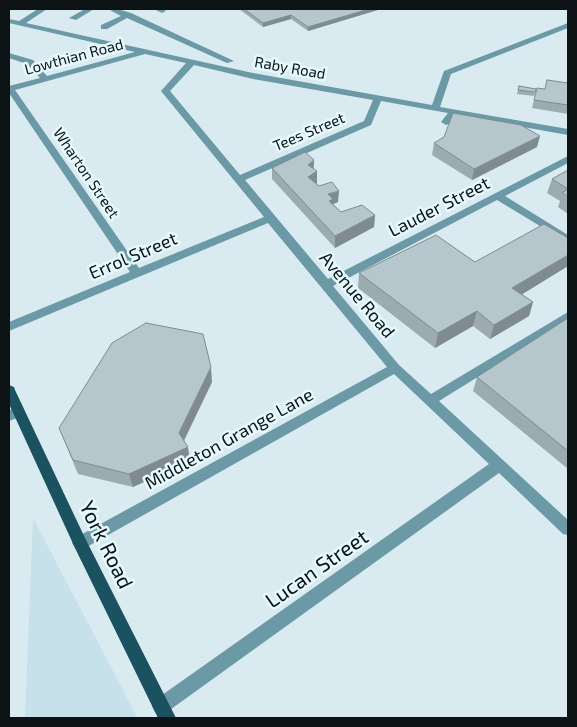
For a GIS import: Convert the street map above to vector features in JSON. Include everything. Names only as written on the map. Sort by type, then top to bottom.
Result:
[{"type":"main road","name":"York Road","points":[[9,390],[13,414],[164,712]]},
{"type":"street","points":[[19,24],[43,9]]},
{"type":"street","points":[[73,18],[90,9]]},
{"type":"street","points":[[112,9],[230,61]]},
{"type":"street","points":[[104,27],[128,15]]},
{"type":"street","name":"Raby Road","points":[[9,22],[147,51],[192,64],[568,132]]},
{"type":"street","points":[[435,108],[447,73],[568,25]]},
{"type":"street","name":"Lowthian Road","points":[[9,89],[147,51]]},
{"type":"street","points":[[11,57],[30,62],[45,79]]},
{"type":"street","name":"Avenue Road","points":[[192,64],[165,91],[395,368],[498,466],[568,529]]},
{"type":"street","name":"Wharton Street","points":[[9,89],[137,274]]},
{"type":"street","name":"Tees Street","points":[[237,180],[368,123],[378,98]]},
{"type":"street","points":[[446,122],[454,112]]},
{"type":"street","name":"Lauder Street","points":[[326,285],[568,159]]},
{"type":"street","points":[[498,196],[568,240]]},
{"type":"street","name":"Errol Street","points":[[9,327],[270,218]]},
{"type":"street","points":[[430,401],[568,316]]},
{"type":"street","name":"Middleton Grange Lane","points":[[80,543],[395,368]]},
{"type":"street","name":"Lucan Street","points":[[164,712],[498,466]]},
{"type":"shaded area","points":[[33,518],[136,715],[137,718],[25,718]]},
{"type":"building","points":[[244,9],[369,9],[308,27],[291,15],[263,23]]},
{"type":"building","points":[[547,80],[568,83],[568,105],[534,100],[537,88],[545,89]]},
{"type":"building","points":[[519,86],[536,89],[535,92],[518,90]]},
{"type":"building","points":[[453,113],[521,125],[540,136],[474,169],[434,143],[444,137]]},
{"type":"building","points":[[305,152],[314,160],[308,165],[317,171],[308,177],[319,186],[332,182],[339,191],[328,194],[333,199],[329,201],[341,212],[362,205],[375,215],[335,236],[272,168]]},
{"type":"building","points":[[568,170],[568,189],[552,179]]},
{"type":"building","points":[[568,189],[568,196],[562,193]]},
{"type":"building","points":[[544,224],[568,238],[568,255],[512,288],[533,302],[494,325],[477,311],[438,333],[359,273],[436,235],[475,262]]},
{"type":"building","points":[[568,318],[568,451],[477,377]]},
{"type":"building","points":[[146,323],[203,334],[211,367],[179,433],[188,447],[129,474],[73,460],[59,428],[112,343]]}]
